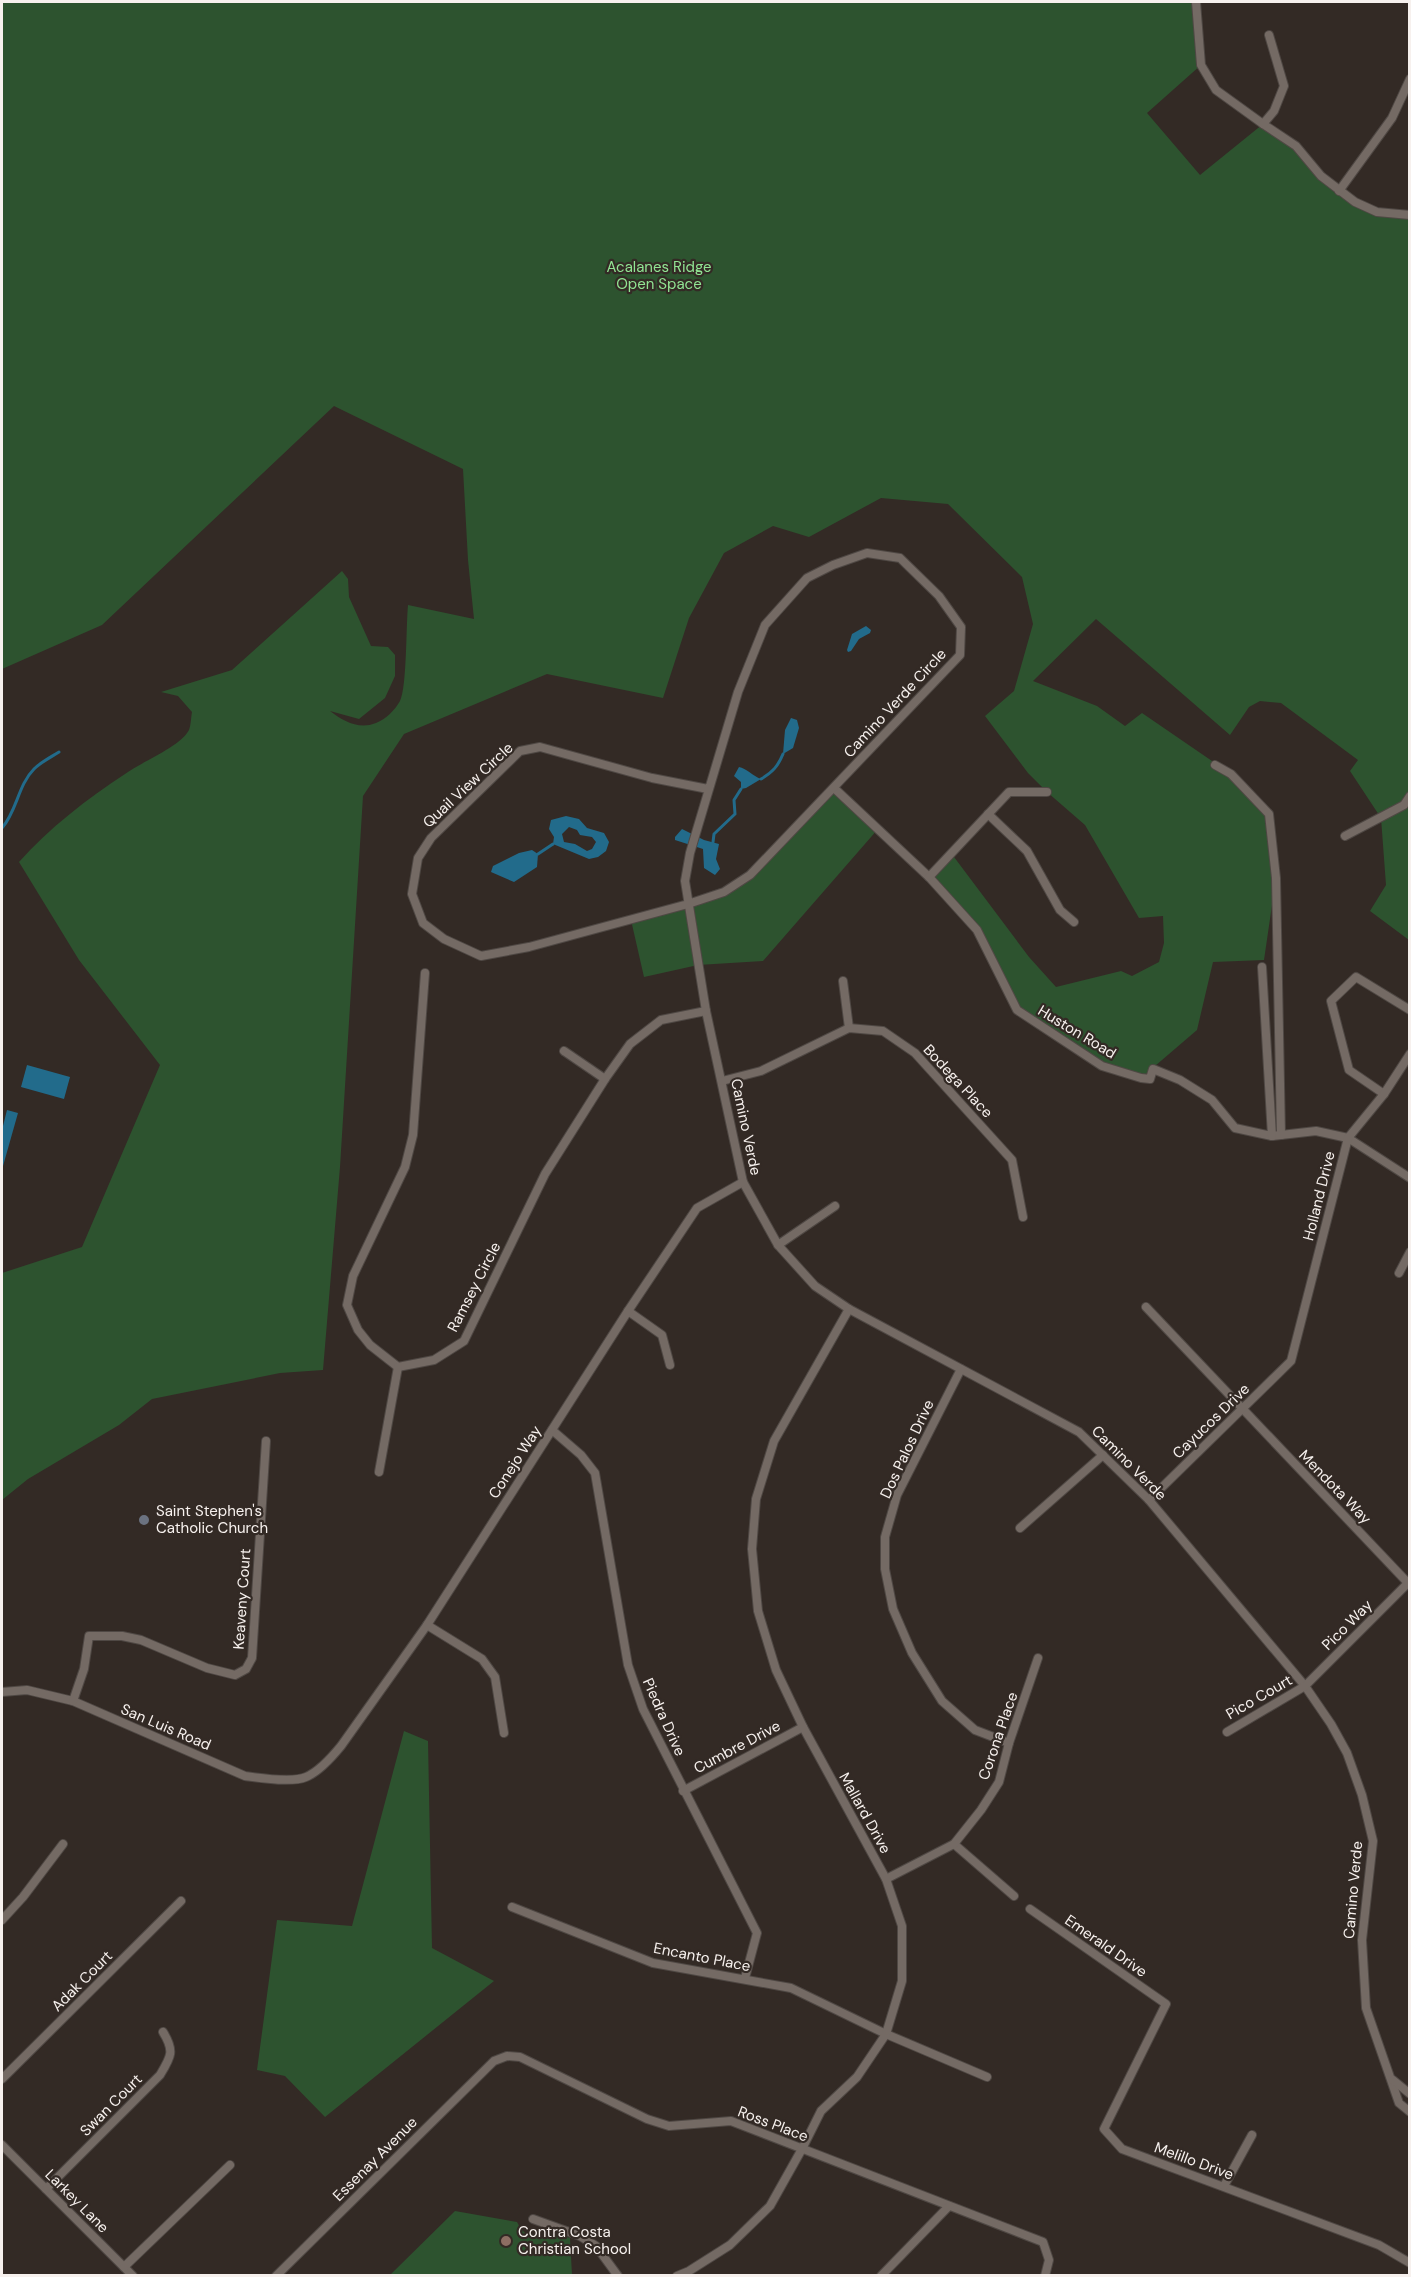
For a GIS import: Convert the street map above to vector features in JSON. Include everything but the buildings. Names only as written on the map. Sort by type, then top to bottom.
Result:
[{"type":"street","points":[[1196,2],[1201,65],[1216,90],[1296,146],[1321,177],[1355,202],[1377,213],[1410,215]]},
{"type":"street","points":[[1263,124],[1274,111],[1284,86],[1269,35]]},
{"type":"street","points":[[1339,190],[1392,118],[1410,79]]},
{"type":"street","name":"Camino Verde Circle","points":[[867,553],[900,558],[939,596],[961,627],[960,655],[750,875],[724,892],[688,904],[685,881],[690,853],[708,789],[738,692],[765,625],[807,578],[833,565],[867,553]]},
{"type":"street","name":"Quail View Circle","points":[[688,904],[529,947],[481,957],[444,939],[423,923],[412,894],[418,858],[431,838],[520,751],[540,747],[652,778],[708,789]]},
{"type":"street","points":[[1215,765],[1231,774],[1269,814],[1276,878],[1281,1135]]},
{"type":"street","name":"Huston Road","points":[[834,788],[929,877],[977,930],[1017,1010],[1102,1066],[1141,1078],[1150,1078],[1153,1069],[1180,1080],[1212,1100],[1235,1128],[1272,1136],[1316,1131],[1348,1138],[1410,1178]]},
{"type":"street","points":[[929,877],[1009,792],[1047,792]]},
{"type":"street","points":[[1345,836],[1404,805],[1410,796]]},
{"type":"street","points":[[988,814],[1027,851],[1060,910],[1074,922]]},
{"type":"street","name":"Camino Verde","points":[[688,904],[706,1011],[743,1182],[778,1245],[815,1286],[849,1309],[1079,1432],[1149,1500],[1305,1686],[1331,1724],[1347,1753],[1366,1810],[1373,1841],[1362,1940],[1366,2008],[1399,2103],[1410,2112]]},
{"type":"street","points":[[1262,967],[1272,1136]]},
{"type":"street","points":[[379,1472],[398,1367],[370,1345],[358,1330],[347,1305],[353,1276],[405,1167],[413,1135],[425,973]]},
{"type":"street","points":[[1384,1094],[1349,1070],[1331,1001],[1356,977],[1410,1010]]},
{"type":"street","points":[[722,1081],[760,1071],[849,1028],[843,981]]},
{"type":"street","name":"Ramsey Circle","points":[[398,1367],[434,1360],[464,1341],[545,1174],[630,1044],[662,1020],[706,1011]]},
{"type":"street","name":"Bodega Place","points":[[849,1028],[883,1031],[923,1061],[1012,1160],[1023,1217]]},
{"type":"street","points":[[564,1051],[605,1079]]},
{"type":"street","name":"Holland Drive","points":[[1291,1360],[1348,1138],[1384,1094],[1410,1054]]},
{"type":"street","name":"Conejo Way","points":[[318,1768],[341,1746],[427,1624],[628,1311],[697,1208],[743,1182]]},
{"type":"street","points":[[778,1245],[835,1206]]},
{"type":"street","points":[[1399,1273],[1410,1252]]},
{"type":"street","name":"Mendota Way","points":[[1146,1307],[1408,1583]]},
{"type":"street","name":"Mallard Drive","points":[[678,2276],[730,2245],[770,2206],[802,2150],[820,2111],[857,2077],[886,2034],[902,1981],[902,1926],[886,1879],[803,1727],[776,1670],[758,1611],[752,1549],[756,1499],[774,1441],[849,1309]]},
{"type":"street","points":[[628,1311],[662,1335],[670,1365]]},
{"type":"street","name":"Cayucos Drive","points":[[1149,1500],[1291,1360]]},
{"type":"street","name":"Dos Palos Drive","points":[[961,1369],[897,1495],[885,1537],[885,1569],[893,1609],[912,1653],[942,1701],[975,1730],[1009,1743]]},
{"type":"street","name":"Piedra Drive","points":[[552,1430],[581,1455],[595,1473],[628,1665],[643,1709],[757,1933],[745,1978]]},
{"type":"street","name":"Keaveny Court","points":[[73,1701],[84,1669],[89,1636],[122,1636],[141,1640],[207,1668],[235,1675],[246,1669],[252,1658],[266,1441]]},
{"type":"street","points":[[1020,1528],[1103,1455]]},
{"type":"street","name":"Pico Way","points":[[1305,1686],[1408,1583]]},
{"type":"street","points":[[427,1624],[482,1659],[495,1677],[504,1733]]},
{"type":"street","name":"Corona Place","points":[[886,1879],[954,1844],[981,1810],[999,1782],[1009,1743],[1038,1658]]},
{"type":"street","name":"Pico Court","points":[[1227,1732],[1305,1686]]},
{"type":"street","name":"San Luis Road","points":[[2,1692],[27,1690],[73,1701],[245,1776],[272,1781],[305,1778],[318,1768]]},
{"type":"street","name":"Cumbre Drive","points":[[683,1791],[803,1727]]},
{"type":"street","points":[[2,1920],[24,1897],[63,1844]]},
{"type":"street","points":[[954,1844],[1014,1896]]},
{"type":"street","name":"Adak Court","points":[[2,2079],[181,1901]]},
{"type":"street","name":"Encanto Place","points":[[512,1906],[653,1963],[792,1988],[886,2034],[987,2077]]},
{"type":"street","name":"Emerald Drive","points":[[1030,1909],[1166,2004]]},
{"type":"street","name":"Melillo Drive","points":[[1166,2004],[1104,2129],[1122,2149],[1379,2245],[1410,2263]]},
{"type":"street","name":"Swan Court","points":[[46,2189],[160,2075],[170,2059],[171,2045],[163,2032]]},
{"type":"street","name":"Ross Place","points":[[494,2061],[507,2056],[520,2057],[646,2119],[669,2126],[731,2121],[802,2150],[866,2171],[1043,2242],[1049,2260],[1045,2276]]},
{"type":"street","name":"Essenay Avenue","points":[[276,2276],[494,2061]]},
{"type":"street","points":[[1392,2079],[1410,2094]]},
{"type":"street","points":[[1224,2186],[1252,2135]]},
{"type":"street","name":"Larkey Lane","points":[[3,2151],[46,2189],[133,2276]]},
{"type":"street","points":[[124,2267],[230,2165]]},
{"type":"street","points":[[881,2276],[949,2206]]},
{"type":"street","points":[[533,2219],[580,2236],[596,2246],[618,2276]]},
{"type":"green space","name":"Acalanes Ridge Open Space","points":[[2,2],[1196,2],[1201,65],[1147,113],[1200,175],[1263,124],[1296,146],[1321,176],[1377,212],[1409,215],[1409,940],[1370,911],[1386,885],[1381,818],[1350,771],[1358,760],[1281,703],[1260,701],[1249,707],[1230,735],[1096,619],[1033,681],[1097,706],[1125,726],[1142,713],[1231,774],[1269,814],[1276,878],[1264,960],[1213,962],[1197,1030],[1141,1078],[1102,1066],[1017,1010],[977,930],[929,877],[951,853],[1029,957],[1056,987],[1121,971],[1132,976],[1159,962],[1164,943],[1163,916],[1139,918],[1085,825],[1028,773],[985,716],[1014,691],[1033,624],[1022,577],[948,504],[881,498],[809,537],[773,526],[724,553],[689,618],[663,698],[547,674],[404,734],[363,796],[340,1167],[323,1370],[280,1373],[152,1399],[119,1425],[28,1479],[2,1500],[2,1273],[82,1247],[160,1065],[79,960],[19,862],[43,837],[83,804],[184,736],[190,728],[192,712],[178,696],[161,692],[232,670],[342,571],[348,579],[349,597],[371,646],[388,647],[395,655],[395,676],[385,698],[359,719],[330,711],[357,725],[376,723],[390,714],[400,701],[405,670],[408,605],[474,619],[463,469],[334,406],[102,625],[2,669]]},
{"type":"green space","points":[[834,788],[878,829],[763,961],[698,965],[644,977],[631,920],[725,892],[750,875]]},
{"type":"green space","points":[[404,1731],[428,1741],[432,1948],[494,1981],[325,2117],[285,2076],[257,2070],[277,1920],[352,1926]]},
{"type":"green space","name":"Contra Costa Christian School","points":[[455,2211],[517,2222],[524,2232],[531,2235],[553,2233],[570,2238],[572,2275],[390,2275]]},
{"type":"water","points":[[866,626],[871,630],[870,633],[859,639],[848,652],[852,634]]},
{"type":"water","points":[[791,718],[797,720],[799,728],[793,748],[783,754],[785,730]]},
{"type":"water","points":[[739,767],[761,779],[741,789],[741,782],[734,776]]},
{"type":"water","points":[[566,816],[579,819],[587,828],[604,833],[609,842],[606,851],[598,857],[589,859],[553,844],[554,837],[549,829],[551,820]],"holes":[[[569,827],[577,830],[580,835],[592,837],[596,842],[592,849],[587,851],[575,844],[564,842],[562,834]]]},
{"type":"water","points":[[682,829],[704,840],[719,844],[716,859],[720,869],[715,875],[704,868],[703,849],[675,840]]},
{"type":"water","points":[[532,850],[538,854],[537,867],[514,882],[491,872],[493,866],[519,853]]},
{"type":"water","points":[[27,1065],[70,1077],[64,1099],[21,1087]]},
{"type":"water","points":[[7,1110],[18,1113],[3,1166],[2,1130]]},
{"type":"waterway","points":[[2,828],[29,775],[40,764],[59,752]]},
{"type":"waterway","points":[[761,779],[775,768],[783,754]]},
{"type":"waterway","points":[[713,842],[714,834],[735,814],[734,800],[741,789]]},
{"type":"waterway","points":[[538,854],[553,844]]},
{"type":"place","name":"Saint Stephen's Catholic Church","points":[[144,1520]]},
{"type":"place","name":"Contra Costa Christian School","points":[[506,2241]]}]
